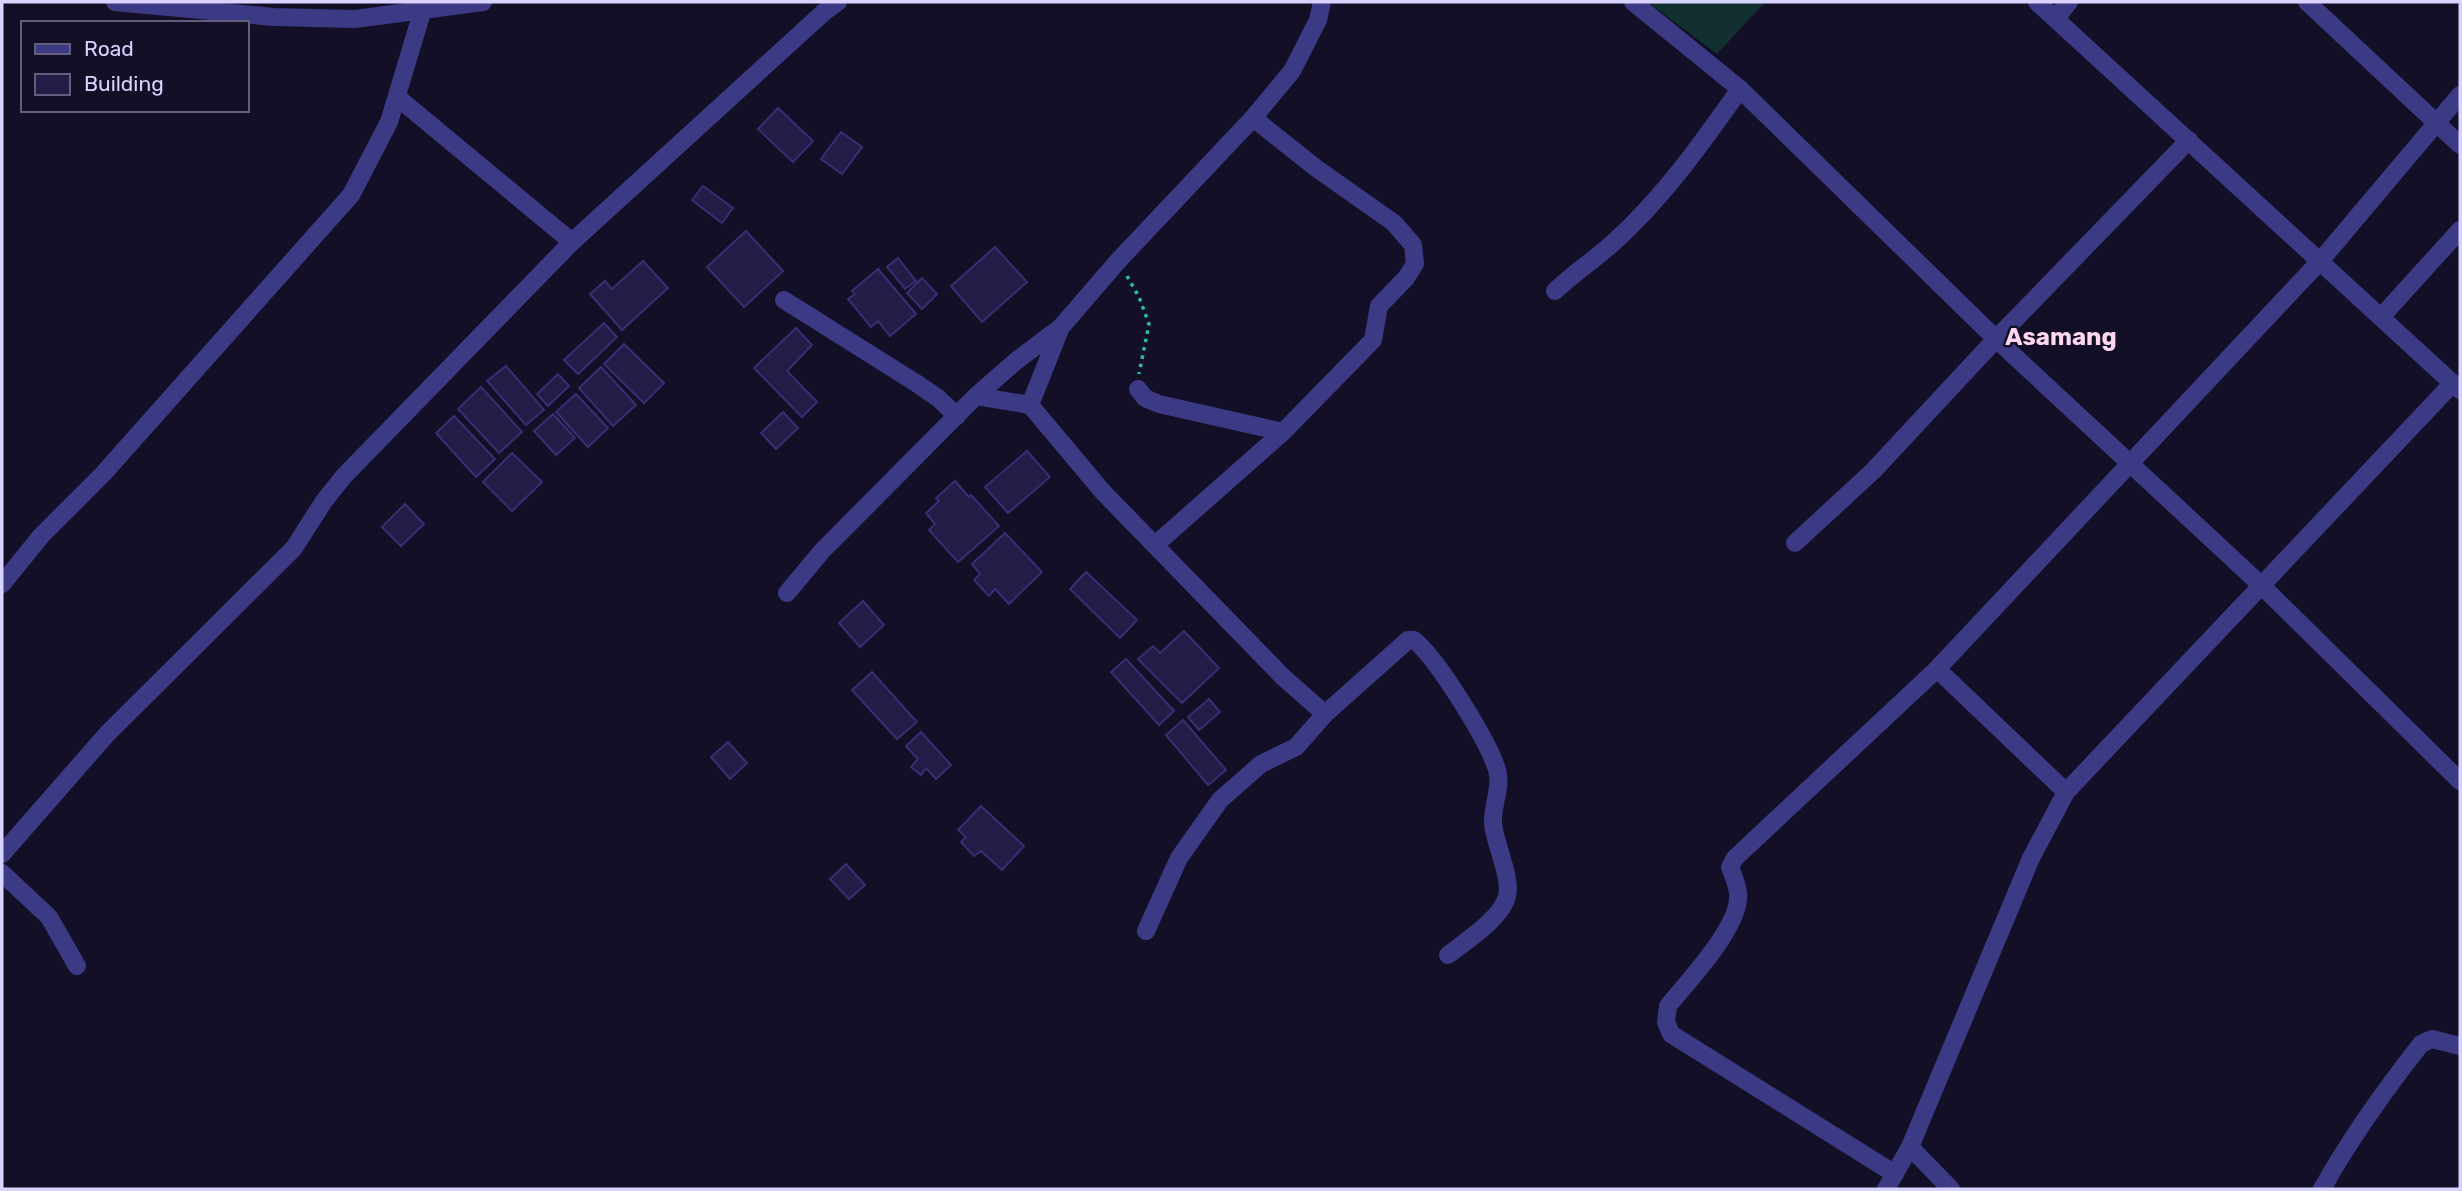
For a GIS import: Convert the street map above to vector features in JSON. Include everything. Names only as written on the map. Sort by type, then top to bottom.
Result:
[{"type":"street","points":[[115,2],[274,18],[315,19],[355,19],[483,2]]},
{"type":"street","points":[[2,854],[107,734],[294,548],[324,501],[344,476],[572,242],[735,92],[838,2]]},
{"type":"street","points":[[787,593],[822,551],[976,396],[1016,360],[1061,327],[1118,261],[1253,118],[1292,71],[1318,20],[1322,2]]},
{"type":"street","points":[[1633,2],[1740,89],[1996,339],[2262,586],[2460,781]]},
{"type":"street","points":[[2037,2],[2321,260],[2457,387],[2066,792],[2031,858],[1910,1147],[1891,1182],[1671,1034],[1666,1022],[1668,1006],[1730,928],[1738,894],[1730,867],[1735,858],[1937,669],[2321,260],[2460,94]]},
{"type":"street","points":[[2056,18],[2069,2]]},
{"type":"street","points":[[2307,2],[2460,145]]},
{"type":"street","points":[[2,584],[41,536],[103,474],[351,195],[389,122],[423,9]]},
{"type":"street","points":[[1555,291],[1578,269],[1613,243],[1688,163],[1740,89]]},
{"type":"street","points":[[397,97],[572,242]]},
{"type":"street","points":[[1155,545],[1283,432],[1373,340],[1379,306],[1406,278],[1415,264],[1413,245],[1394,223],[1316,168],[1253,118]]},
{"type":"street","points":[[1795,543],[1873,471],[1996,339],[2189,140]]},
{"type":"street","points":[[2381,317],[2460,230]]},
{"type":"street","points":[[785,300],[916,383],[938,398],[957,416]]},
{"type":"street","points":[[1030,405],[1061,327]]},
{"type":"street","points":[[1138,389],[1145,398],[1159,404],[1283,432]]},
{"type":"street","points":[[976,396],[1030,405],[1103,492],[1283,677],[1325,714]]},
{"type":"street","points":[[1146,931],[1179,858],[1220,800],[1261,764],[1296,747],[1325,714],[1408,640],[1414,640],[1443,673],[1480,733],[1498,771],[1498,796],[1493,823],[1508,894],[1498,914],[1448,956]]},
{"type":"street","points":[[1937,669],[2066,792]]},
{"type":"street","points":[[2,873],[49,916],[78,966]]},
{"type":"street","points":[[2322,1189],[2375,1102],[2421,1044],[2431,1039],[2460,1046]]},
{"type":"street","points":[[1910,1147],[1951,1189]]},
{"type":"path","points":[[1118,261],[1139,297],[1149,324],[1141,371],[1136,379],[1138,389]]},
{"type":"green space","points":[[1648,2],[1765,2],[1717,54]]},
{"type":"building","points":[[778,108],[813,141],[793,162],[758,129]]},
{"type":"building","points":[[841,132],[862,147],[842,174],[821,159]]},
{"type":"building","points":[[703,186],[733,208],[722,223],[692,200]]},
{"type":"building","points":[[746,231],[783,271],[744,307],[707,267]]},
{"type":"building","points":[[995,247],[1027,282],[982,322],[951,286]]},
{"type":"building","points":[[898,258],[916,281],[905,289],[887,267]]},
{"type":"building","points":[[643,261],[668,288],[622,330],[590,294],[605,281],[612,289]]},
{"type":"building","points":[[878,269],[916,314],[890,336],[878,321],[871,327],[848,299],[855,294],[852,291]]},
{"type":"building","points":[[922,278],[937,294],[922,309],[907,293]]},
{"type":"building","points":[[604,323],[617,337],[578,374],[564,360]]},
{"type":"building","points":[[796,328],[812,345],[787,371],[817,402],[802,417],[754,368]]},
{"type":"building","points":[[624,344],[664,383],[644,403],[604,364]]},
{"type":"building","points":[[506,366],[544,410],[526,425],[487,381]]},
{"type":"building","points":[[601,367],[636,405],[613,426],[579,388]]},
{"type":"building","points":[[558,374],[569,386],[548,406],[537,394]]},
{"type":"building","points":[[481,387],[522,432],[499,453],[458,409]]},
{"type":"building","points":[[576,394],[608,428],[588,447],[556,412]]},
{"type":"building","points":[[783,412],[798,428],[776,449],[761,433]]},
{"type":"building","points":[[553,414],[575,438],[556,455],[534,431]]},
{"type":"building","points":[[454,416],[495,459],[476,477],[436,433]]},
{"type":"building","points":[[1027,451],[1050,477],[1008,513],[985,487]]},
{"type":"building","points":[[512,453],[542,482],[512,511],[483,482]]},
{"type":"building","points":[[955,481],[999,526],[958,562],[929,530],[935,524],[926,513],[939,501],[936,498]]},
{"type":"building","points":[[405,504],[424,524],[401,546],[382,527]]},
{"type":"building","points":[[1005,533],[1042,572],[1009,604],[995,589],[989,596],[974,580],[980,574],[972,564]]},
{"type":"building","points":[[1086,572],[1137,620],[1120,638],[1070,589]]},
{"type":"building","points":[[863,601],[884,625],[860,647],[839,623]]},
{"type":"building","points":[[1184,631],[1219,668],[1182,703],[1138,659],[1153,646],[1160,653]]},
{"type":"building","points":[[1126,659],[1174,711],[1159,725],[1111,672]]},
{"type":"building","points":[[872,672],[917,722],[897,739],[852,690]]},
{"type":"building","points":[[1209,699],[1220,712],[1199,730],[1188,717]]},
{"type":"building","points":[[1183,720],[1226,770],[1208,785],[1166,735]]},
{"type":"building","points":[[921,732],[951,765],[936,779],[926,768],[921,775],[911,767],[918,759],[906,746]]},
{"type":"building","points":[[728,742],[747,763],[730,779],[711,757]]},
{"type":"building","points":[[981,806],[1024,846],[1002,870],[981,851],[974,856],[961,842],[966,837],[958,830]]},
{"type":"building","points":[[846,864],[865,885],[849,899],[830,879]]},
{"type":"district","name":"Asamang","points":[[2061,337]]}]
